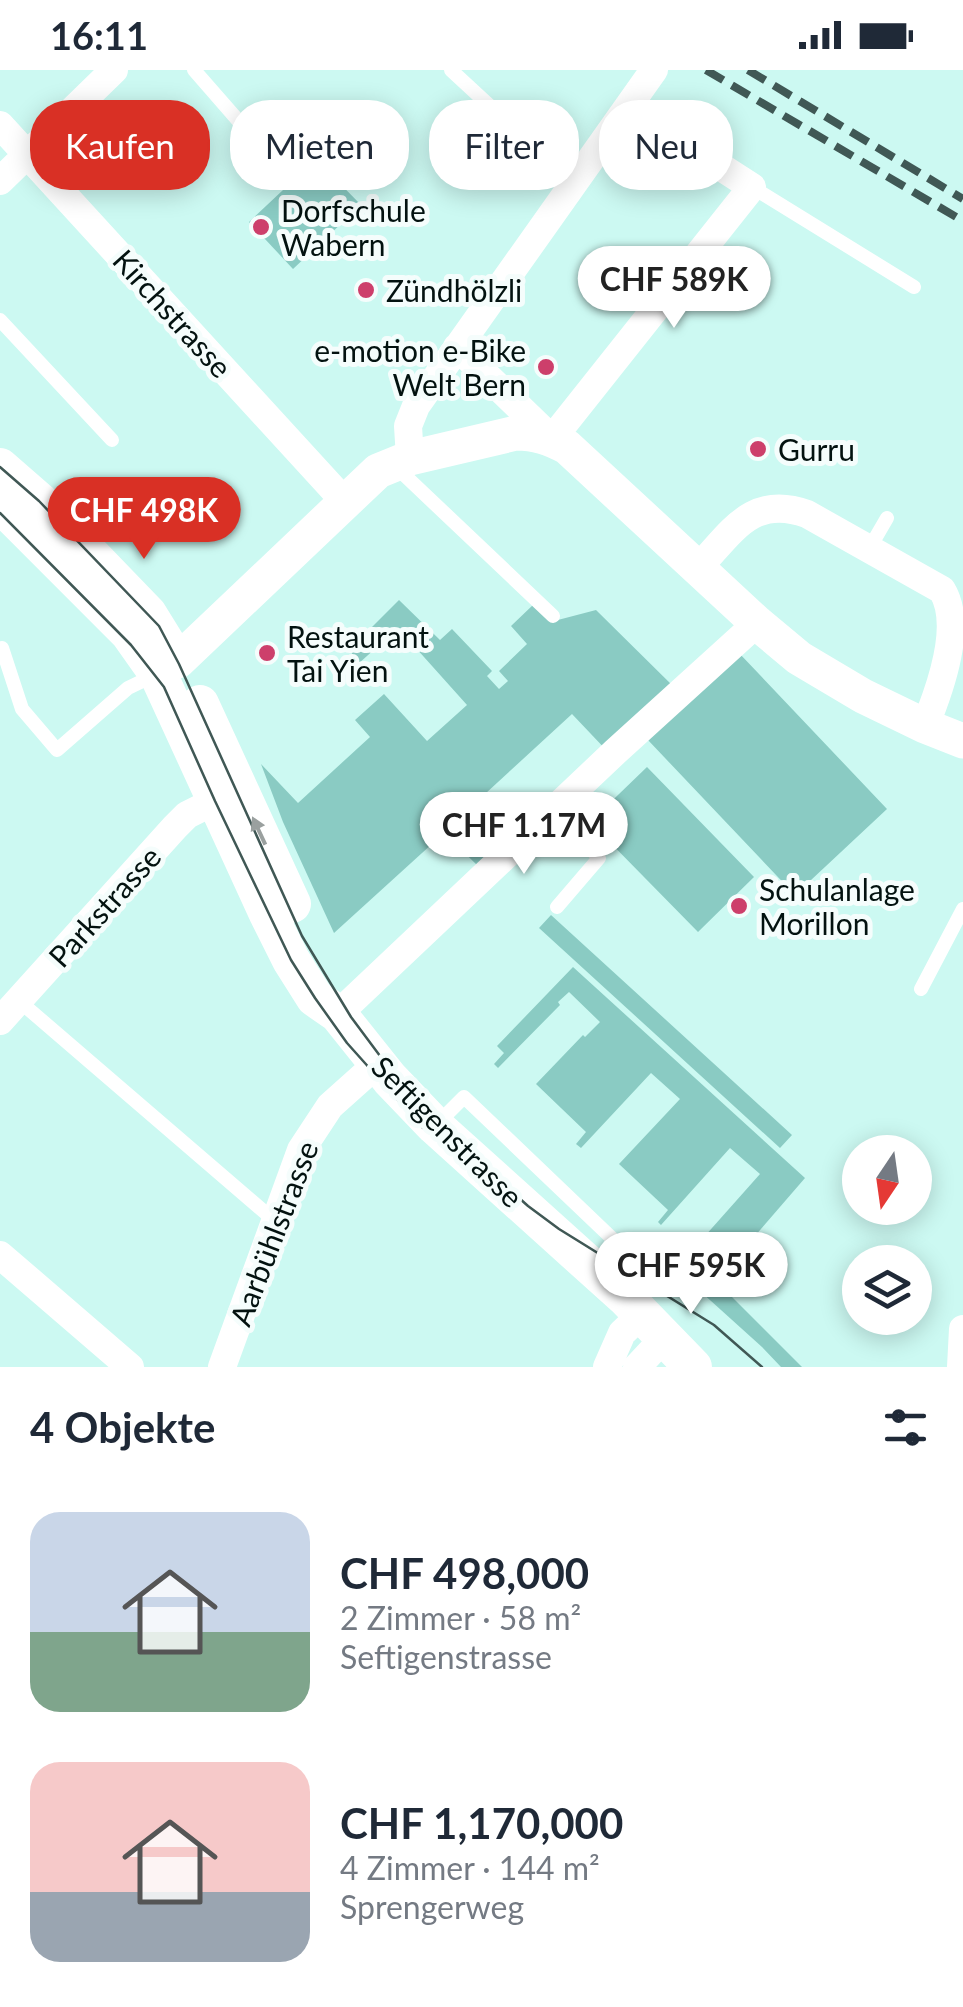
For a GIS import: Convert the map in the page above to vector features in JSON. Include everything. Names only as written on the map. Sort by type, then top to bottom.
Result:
[{"type":"main road","name":"Seftigenstrasse","points":[[0,468],[39,501],[148,614],[215,801],[314,998],[338,1014],[377,1064],[435,1126],[643,1316],[693,1367]]},
{"type":"main road","name":"Seftigenstrasse","points":[[0,504],[168,668],[205,714],[306,931],[337,985],[338,1014]]},
{"type":"street","points":[[0,180],[114,70]]},
{"type":"street","points":[[552,438],[752,187],[641,88],[579,176]]},
{"type":"street","name":"Kirchstrasse","points":[[0,125],[346,502]]},
{"type":"street","points":[[402,461],[416,406],[569,190]]},
{"type":"street","points":[[457,348],[799,658],[863,696],[963,740]]},
{"type":"street","points":[[168,668],[378,471],[402,461],[516,433],[552,438]]},
{"type":"street","points":[[698,568],[743,520],[761,510],[792,508],[942,590],[953,599],[961,628],[925,726]]},
{"type":"street","points":[[338,1014],[757,623]]},
{"type":"street","name":"Parkstrasse","points":[[9,1011],[174,827],[215,801]]},
{"type":"street","name":"Aarbühlstrasse","points":[[222,1367],[308,1136],[335,1101],[377,1064]]},
{"type":"street","points":[[0,1255],[130,1367]]},
{"type":"street","points":[[607,1367],[622,1333],[643,1316]]},
{"type":"street","points":[[637,1367],[643,1316]]},
{"type":"street","points":[[961,1367],[963,1329]]},
{"type":"lane","points":[[194,70],[230,111]]},
{"type":"lane","points":[[451,70],[484,100]]},
{"type":"lane","points":[[752,187],[914,287]]},
{"type":"lane","points":[[0,320],[112,440]]},
{"type":"lane","points":[[402,461],[554,616]]},
{"type":"lane","points":[[869,549],[887,518]]},
{"type":"lane","points":[[2,648],[22,708],[58,750],[128,688],[168,668]]},
{"type":"lane","points":[[555,809],[599,858],[557,907]]},
{"type":"lane","points":[[921,989],[963,909]]},
{"type":"lane","points":[[9,1011],[275,1221]]},
{"type":"shaded area","points":[[283,190],[346,190],[361,205],[293,269],[249,222]]},
{"type":"shaded area","points":[[399,600],[440,640],[452,629],[492,671],[487,676],[499,689],[508,681],[499,671],[527,644],[511,626],[534,604],[554,621],[596,610],[676,689],[609,753],[572,714],[461,816],[493,853],[478,866],[444,833],[334,933],[261,764],[298,803],[370,737],[355,720],[384,694],[427,741],[467,705],[398,628],[357,665],[350,649]]},
{"type":"shaded area","points":[[739,653],[887,809],[795,895],[647,739]]},
{"type":"shaded area","points":[[647,767],[754,877],[698,932],[590,822]]},
{"type":"shaded area","points":[[551,915],[792,1135],[780,1148],[539,928]]},
{"type":"shaded area","points":[[573,967],[805,1178],[716,1281],[802,1367],[781,1367],[680,1273],[680,1264],[760,1174],[730,1148],[661,1225],[658,1222],[668,1210],[619,1164],[680,1099],[651,1073],[581,1148],[576,1144],[586,1132],[536,1084],[600,1022],[569,992],[498,1068],[494,1064],[504,1053],[497,1046]]},
{"type":"tram line","points":[[0,467],[39,501],[159,626],[302,936],[351,1017],[389,1068],[458,1143],[528,1206],[714,1325],[762,1367]]},
{"type":"tram line","points":[[0,513],[131,645],[164,687],[291,960],[347,1043],[423,1128]]},
{"type":"railway","points":[[706,70],[963,221]]},
{"type":"railway","points":[[748,70],[963,199]]},
{"type":"place","name":"Dorfschule Wabern","points":[[261,227]]},
{"type":"place","name":"Zündhölzli","points":[[366,290]]},
{"type":"place","name":"e-motion e-Bike Welt Bern","points":[[546,367]]},
{"type":"place","name":"Gurru","points":[[758,449]]},
{"type":"place","name":"Restaurant Tai Yien","points":[[267,653]]},
{"type":"place","name":"Schulanlage Morillon","points":[[739,906]]}]
